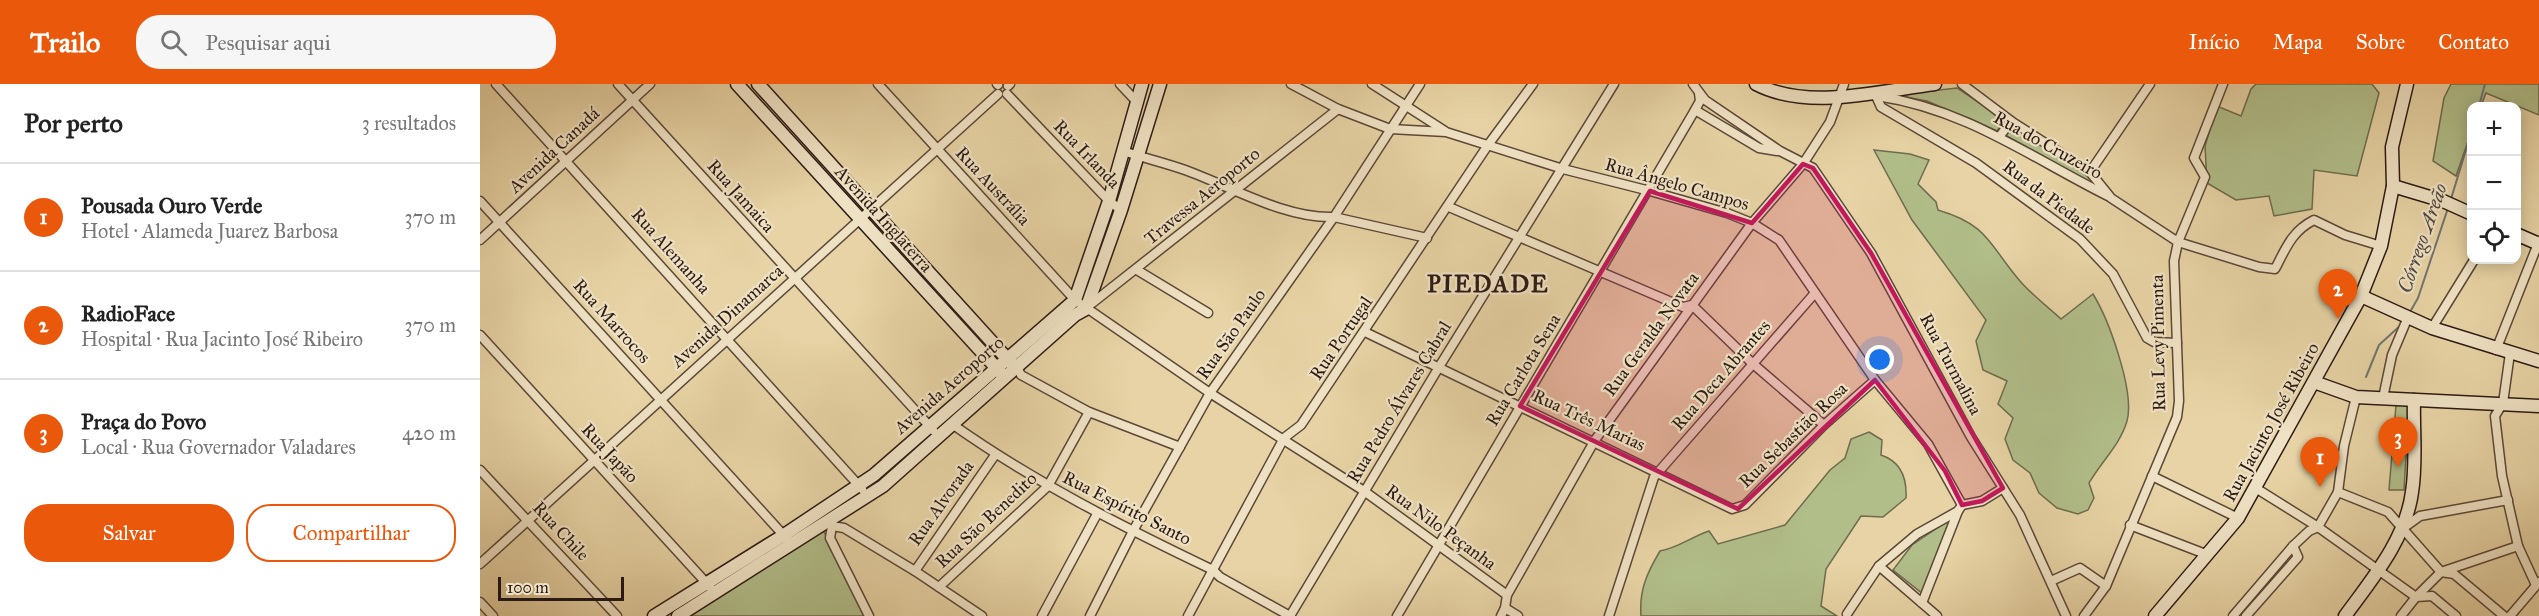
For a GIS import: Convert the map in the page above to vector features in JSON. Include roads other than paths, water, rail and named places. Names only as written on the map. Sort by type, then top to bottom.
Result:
[{"type":"street","name":"Rua Alemanha","points":[[496,84],[864,490]]},
{"type":"street","name":"Rua Jamaica","points":[[618,84],[933,430]]},
{"type":"street","name":"Avenida Canadá","points":[[480,240],[650,84]]},
{"type":"street","name":"Avenida Inglaterra","points":[[737,84],[1001,372]]},
{"type":"street","name":"Avenida Inglaterra","points":[[758,84],[1019,371]]},
{"type":"street","name":"Rua Austrália","points":[[878,84],[1075,300],[1086,309]]},
{"type":"street","points":[[1120,84],[1136,101]]},
{"type":"street","points":[[1075,300],[1108,201],[1142,84]]},
{"type":"street","points":[[1086,309],[1121,210],[1160,84]]},
{"type":"street","name":"Rua Ângelo Campos","points":[[1291,84],[1338,109],[1390,129],[1446,132],[1563,170],[1650,190],[1727,213],[1752,223],[1779,240],[1875,380],[1928,444],[1960,508]]},
{"type":"street","points":[[1372,84],[1446,132]]},
{"type":"street","name":"Rua São Paulo","points":[[1090,616],[1133,531],[1210,393],[1334,218],[1420,84]]},
{"type":"street","name":"Rua Portugal","points":[[1188,616],[1284,438],[1301,425],[1449,207],[1488,145],[1533,84]]},
{"type":"street","name":"Rua Pedro Álvares Cabral","points":[[1290,616],[1439,367],[1563,170],[1614,84]]},
{"type":"street","name":"Rua Turmalina","points":[[1693,84],[1702,97],[1780,151],[1813,168],[1871,253],[1971,436],[2020,515],[2066,616]]},
{"type":"street","points":[[1756,84],[1777,89],[1838,96],[1870,94],[1935,84]]},
{"type":"street","name":"Rua Geralda Novata","points":[[1503,612],[1507,595],[1595,440],[1752,223],[1803,164],[1837,109],[1838,96],[1844,84]]},
{"type":"street","name":"Rua do Cruzeiro","points":[[1962,84],[2012,121],[2090,172],[2111,198]]},
{"type":"street","points":[[2090,172],[2150,84]]},
{"type":"street","name":"Rua Levy Pimenta","points":[[2084,616],[2106,586],[2177,417],[2174,261],[2178,242],[2205,177],[2194,158],[2223,84]]},
{"type":"street","name":"Rua Jacinto José Ribeiro","points":[[2155,616],[2238,518],[2361,296],[2381,246],[2393,186],[2392,147],[2406,84]]},
{"type":"street","name":"Avenida Dinamarca","points":[[480,564],[1003,87]]},
{"type":"street","name":"Rua Irlanda","points":[[1003,87],[1108,201],[1121,210]]},
{"type":"street","name":"Rua do Cruzeiro","points":[[1870,94],[1906,100],[1954,115],[2000,136],[2111,198],[2178,242],[2259,267],[2275,269],[2291,237],[2301,227],[2314,220],[2345,235],[2381,246]]},
{"type":"street","name":"Rua da Piedade","points":[[1870,94],[1881,107],[1976,163],[2080,240],[2114,274],[2147,338],[2154,342],[2177,343]]},
{"type":"street","points":[[1695,110],[1702,97]]},
{"type":"street","name":"Travessa Aeroporto","points":[[1086,309],[1338,109]]},
{"type":"street","name":"Rua Turmalina","points":[[1695,110],[1759,148],[1780,151]]},
{"type":"street","name":"Rua Carlota Sena","points":[[1397,616],[1650,190],[1695,110]]},
{"type":"street","points":[[2000,136],[2012,121]]},
{"type":"street","points":[[1123,151],[1186,171],[1234,191],[1321,218],[1334,218],[1427,238]]},
{"type":"street","points":[[2393,186],[2448,203],[2467,212]]},
{"type":"street","name":"Rua Marrocos","points":[[480,201],[787,540]]},
{"type":"street","points":[[1449,207],[1683,307],[1692,305],[1752,363],[1824,425]]},
{"type":"street","points":[[2496,350],[2539,242],[2521,235]]},
{"type":"street","points":[[2432,328],[2472,264]]},
{"type":"street","points":[[1137,270],[1208,313]]},
{"type":"street","name":"Rua Deca Abrantes","points":[[1609,616],[1654,477],[1815,293]]},
{"type":"street","points":[[2361,296],[2432,328],[2496,350],[2539,361]]},
{"type":"street","name":"Avenida Aeroporto","points":[[933,430],[951,424],[1001,372],[1006,359],[1075,300]]},
{"type":"street","name":"Avenida Aeroporto","points":[[654,616],[712,588],[864,490],[883,486],[933,430],[1001,372],[1019,371],[1075,315],[1086,309]]},
{"type":"street","name":"Rua Nilo Peçanha","points":[[1086,309],[1210,393],[1364,491],[1507,595]]},
{"type":"street","points":[[2383,398],[2392,355],[2406,316]]},
{"type":"street","name":"Rua Três Marias","points":[[1365,332],[1595,440],[1732,508]]},
{"type":"street","name":"Rua Japão","points":[[480,334],[712,588]]},
{"type":"street","points":[[2510,353],[2503,403],[2495,416],[2508,500],[2518,546],[2538,583],[2511,616]]},
{"type":"street","points":[[1019,371],[1089,412],[1180,447]]},
{"type":"street","name":"Rua Sebastião Rosa","points":[[1732,508],[1745,505],[1824,425],[1875,380]]},
{"type":"street","points":[[2314,382],[2356,397],[2539,406]]},
{"type":"street","points":[[2233,616],[2293,546],[2309,531],[2318,527],[2338,492],[2344,446],[2356,397]]},
{"type":"street","points":[[2345,616],[2379,570],[2402,529],[2412,492],[2414,400]]},
{"type":"street","name":"Rua São Benedito","points":[[939,587],[1048,486],[1089,412]]},
{"type":"street","name":"Rua Espírito Santo","points":[[951,424],[995,455],[1097,514],[1214,570],[1220,577],[1290,616]]},
{"type":"street","name":"Rua Alvorada","points":[[915,571],[995,455]]},
{"type":"street","name":"Rua Chile","points":[[480,470],[617,616]]},
{"type":"street","points":[[2152,476],[2238,518]]},
{"type":"street","points":[[2254,486],[2318,527],[2416,597],[2432,596],[2456,616]]},
{"type":"street","points":[[1847,614],[1879,566],[1917,534],[1960,508],[1982,501],[2003,488]]},
{"type":"street","name":"Avenida Aeroporto","points":[[787,540],[830,523],[864,490]]},
{"type":"street","points":[[2338,492],[2388,512],[2441,572],[2454,574],[2504,616]]},
{"type":"street","points":[[2402,529],[2420,516],[2508,500]]},
{"type":"street","points":[[1922,603],[1960,508]]},
{"type":"street","points":[[1042,616],[1097,514]]},
{"type":"street","points":[[869,616],[830,537],[830,523],[844,528],[915,571],[982,616]]},
{"type":"street","points":[[2130,525],[2208,555]]},
{"type":"street","points":[[2246,616],[2298,556],[2293,546]]},
{"type":"street","points":[[2402,616],[2416,597],[2441,572],[2518,546]]},
{"type":"street","points":[[1879,566],[1937,616]]},
{"type":"street","points":[[2051,581],[2080,568],[2106,586]]},
{"type":"street","points":[[2262,582],[2270,589]]},
{"type":"street","name":"Avenida Aeroporto","points":[[678,616],[712,588]]},
{"type":"street","points":[[480,602],[493,616]]},
{"type":"street","points":[[1503,612],[1518,616]]},
{"type":"waterway","name":"Córrego Areão","points":[[2480,102],[2485,84]]},
{"type":"waterway","name":"Córrego Areão","points":[[2451,199],[2467,146]]},
{"type":"waterway","name":"Córrego Areão","points":[[2410,312],[2418,298],[2448,208]]},
{"type":"waterway","name":"Córrego Areão","points":[[2366,377],[2379,345],[2402,324]]},
{"type":"place","name":"RadioFace","points":[[2338,319]]},
{"type":"place","name":"Praça do Povo","points":[[2398,467]]},
{"type":"place","name":"Pousada Ouro Verde","points":[[2320,487]]},
{"type":"district","name":"PIEDADE","points":[[1488,284]]}]
